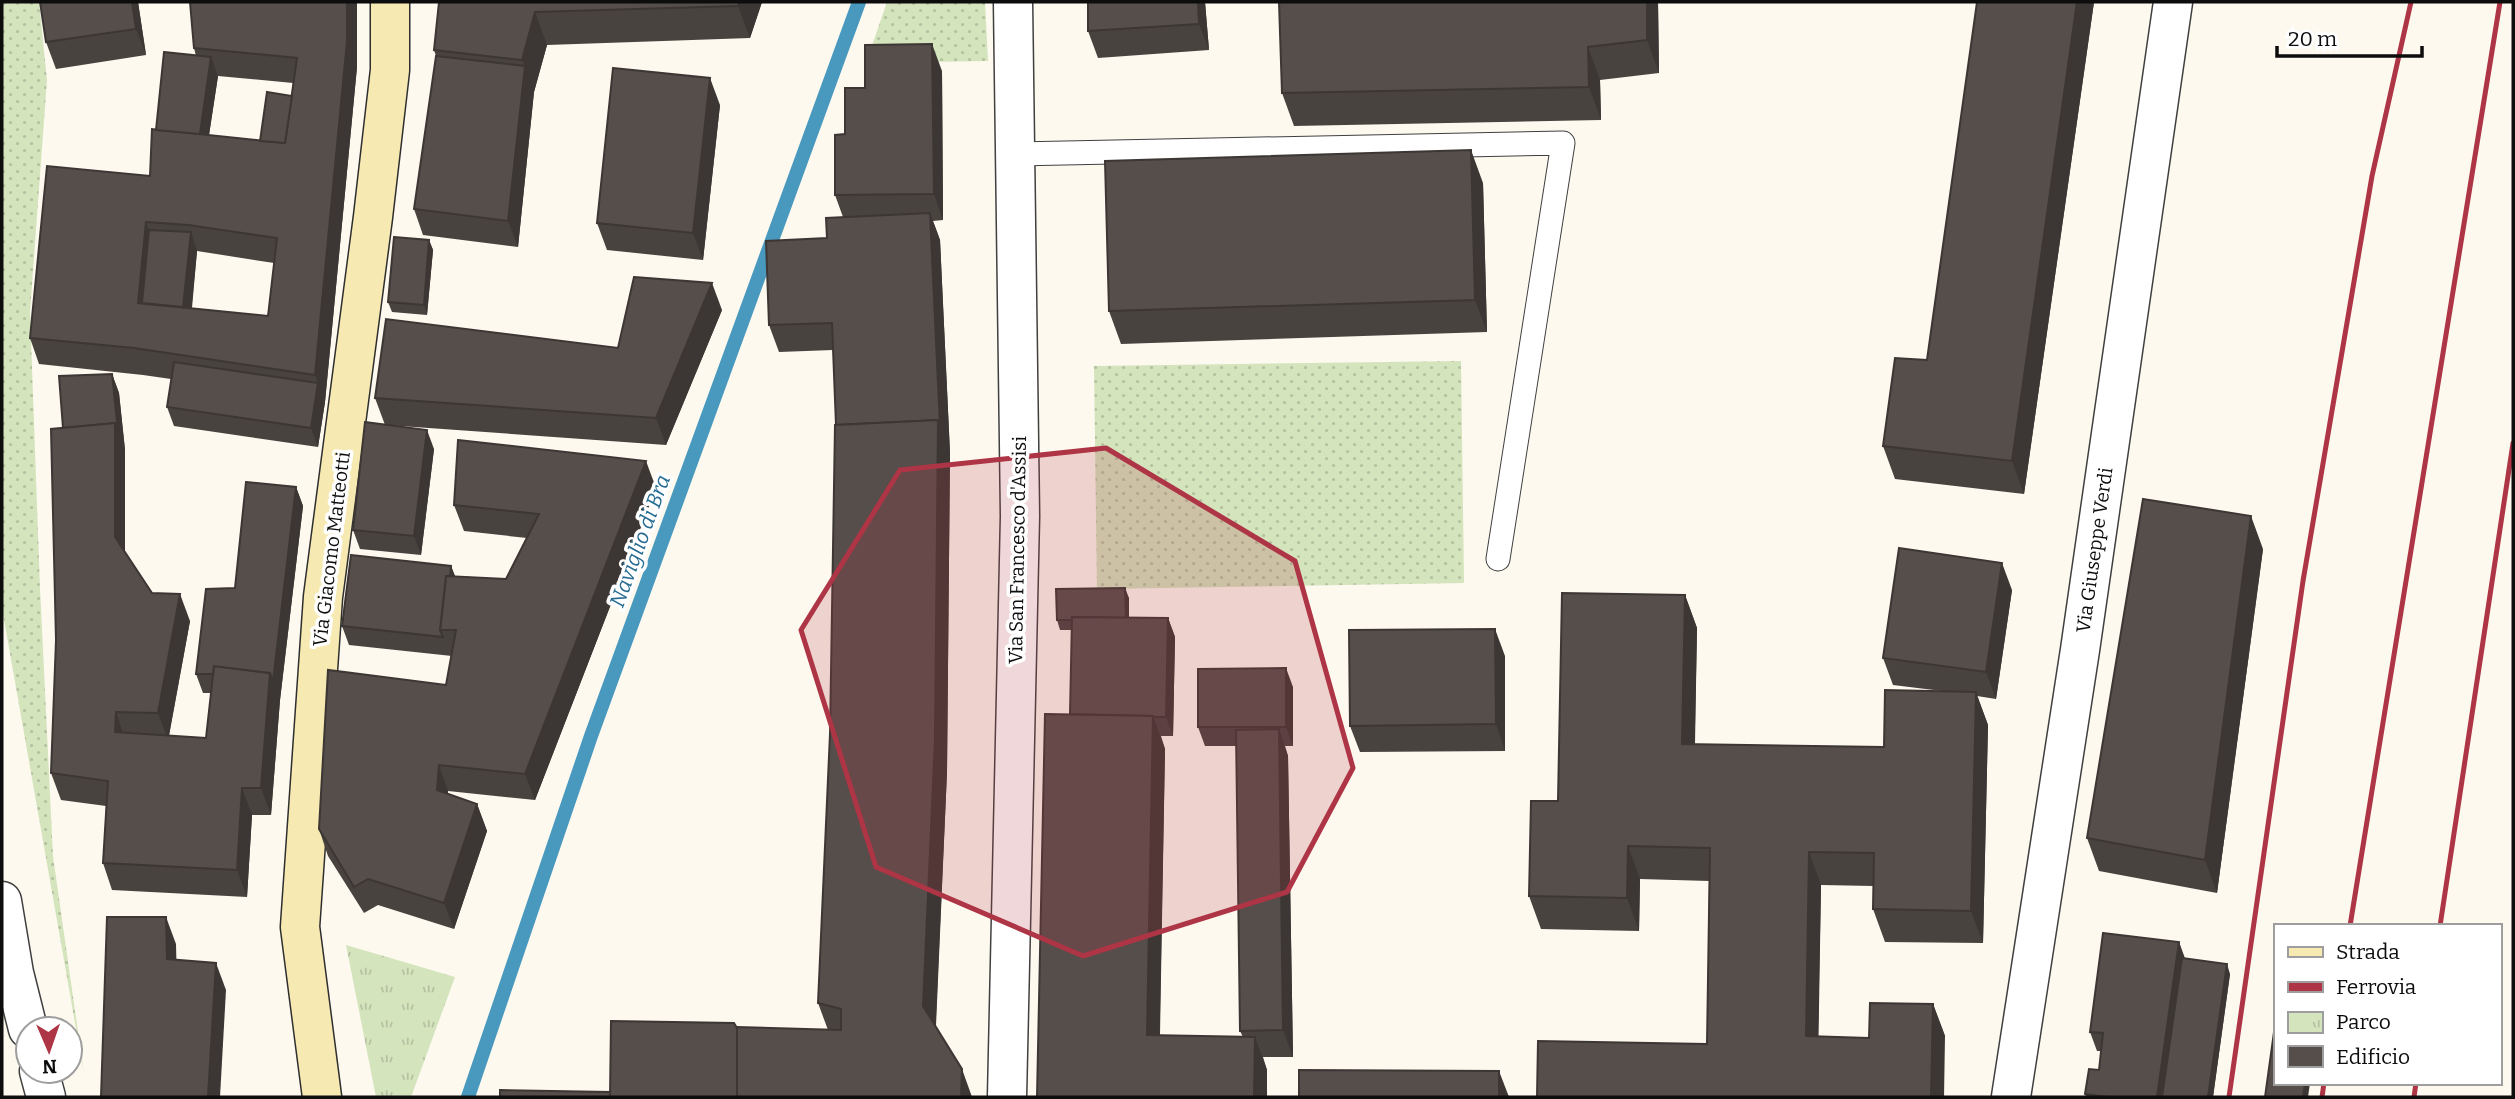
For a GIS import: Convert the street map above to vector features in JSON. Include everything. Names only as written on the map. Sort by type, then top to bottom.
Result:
[{"type":"street","name":"Via Giacomo Matteotti","points":[[323,1097],[300,927],[323,597],[388,84],[390,2]]},
{"type":"street","name":"Via San Francesco d'Assisi","points":[[1007,1097],[1020,516],[1013,2]]},
{"type":"street","name":"Via Giuseppe Verdi","points":[[2011,1097],[2080,650],[2173,2]]},
{"type":"street","points":[[2,901],[13,973],[24,1015]]},
{"type":"lane","points":[[1015,155],[1563,143],[1497,559]]},
{"type":"highlighted area","points":[[1106,448],[1295,561],[1353,768],[1287,892],[1083,956],[876,867],[801,630],[900,470]]},
{"type":"green space","points":[[2,2],[39,2],[47,80],[30,312],[53,856],[76,1015],[2,608]]},
{"type":"green space","points":[[887,2],[985,2],[988,61],[866,63]]},
{"type":"green space","points":[[1461,361],[1464,583],[1097,589],[1094,366]]},
{"type":"green space","points":[[346,945],[455,977],[411,1097],[376,1097]]},
{"type":"building","points":[[40,2],[132,2],[136,29],[46,42]]},
{"type":"building","points":[[190,2],[347,2],[347,41],[315,375],[134,348],[30,338],[47,166],[150,176],[152,129],[285,143],[297,58],[194,48]],"holes":[[[146,222],[188,225],[277,238],[268,316],[138,303]]]},
{"type":"building","points":[[439,2],[740,2],[738,6],[535,12],[522,60],[434,50]]},
{"type":"building","points":[[1088,2],[1198,2],[1199,24],[1088,31]]},
{"type":"building","points":[[1279,2],[1647,2],[1647,40],[1588,47],[1589,87],[1282,93]]},
{"type":"building","points":[[1977,2],[2077,2],[2012,461],[1883,446],[1895,358],[1927,360]]},
{"type":"building","points":[[932,44],[934,194],[835,195],[835,135],[845,134],[845,88],[865,88],[865,45]]},
{"type":"building","points":[[164,52],[211,57],[200,134],[156,130]]},
{"type":"building","points":[[436,56],[525,66],[508,221],[414,209]]},
{"type":"building","points":[[613,68],[710,78],[693,233],[597,223]]},
{"type":"building","points":[[267,92],[292,96],[285,143],[260,141]]},
{"type":"building","points":[[1471,150],[1475,300],[1109,311],[1105,161]]},
{"type":"building","points":[[930,213],[940,426],[938,420],[836,425],[832,323],[769,325],[766,241],[827,238],[826,218]]},
{"type":"building","points":[[149,230],[191,232],[183,307],[142,303]]},
{"type":"building","points":[[394,237],[429,240],[424,305],[388,302]]},
{"type":"building","points":[[634,277],[712,283],[656,418],[375,398],[386,319],[618,348]]},
{"type":"building","points":[[174,362],[318,383],[311,428],[167,407]]},
{"type":"building","points":[[112,374],[118,431],[115,423],[63,428],[59,376]]},
{"type":"building","points":[[938,420],[935,739],[923,1006],[962,1069],[961,1097],[737,1097],[737,1027],[841,1030],[841,1009],[818,1003],[830,734],[835,425]]},
{"type":"building","points":[[365,422],[427,430],[414,536],[353,530]]},
{"type":"building","points":[[115,423],[115,537],[152,593],[180,594],[158,713],[116,712],[115,732],[206,738],[214,666],[270,673],[261,788],[242,788],[237,870],[103,863],[108,781],[51,773],[56,640],[51,429]]},
{"type":"building","points":[[458,440],[646,461],[525,774],[439,765],[437,790],[477,804],[444,903],[368,879],[354,887],[319,829],[328,670],[446,685],[456,630],[440,630],[446,576],[506,579],[539,514],[454,505]]},
{"type":"building","points":[[246,482],[296,487],[273,681],[270,673],[214,666],[213,674],[196,674],[206,589],[235,588]]},
{"type":"building","points":[[2143,499],[2251,516],[2205,860],[2087,838]]},
{"type":"building","points":[[1899,548],[2002,563],[1986,672],[1883,658]]},
{"type":"building","points":[[351,555],[451,566],[450,576],[446,576],[440,630],[443,637],[342,626]]},
{"type":"building","points":[[1125,588],[1126,618],[1072,617],[1072,620],[1057,620],[1056,589]]},
{"type":"building","points":[[1562,593],[1685,595],[1682,744],[1884,747],[1885,690],[1976,692],[1971,911],[1873,909],[1874,853],[1809,852],[1806,1036],[1869,1038],[1870,1003],[1933,1004],[1931,1097],[1537,1097],[1538,1041],[1707,1044],[1710,848],[1628,846],[1627,898],[1529,896],[1531,801],[1558,801]]},
{"type":"building","points":[[1072,617],[1168,618],[1166,717],[1070,714]]},
{"type":"building","points":[[1495,629],[1496,724],[1350,726],[1349,630]]},
{"type":"building","points":[[1286,668],[1286,727],[1198,727],[1198,669]]},
{"type":"building","points":[[1045,714],[1153,716],[1147,1035],[1255,1037],[1254,1097],[1037,1097]]},
{"type":"building","points":[[1279,729],[1283,1030],[1240,1031],[1236,730]]},
{"type":"building","points":[[107,917],[166,917],[167,959],[216,963],[208,1097],[101,1097]]},
{"type":"building","points":[[2103,933],[2179,942],[2157,1097],[2085,1094],[2089,1069],[2099,1070],[2103,1033],[2090,1032]]},
{"type":"building","points":[[2182,958],[2227,964],[2208,1097],[2162,1097]]},
{"type":"building","points":[[611,1021],[734,1023],[737,1028],[737,1097],[610,1097]]},
{"type":"building","points":[[2274,1032],[2274,1085],[2305,1085],[2303,1097],[2265,1097]]},
{"type":"building","points":[[1299,1070],[1499,1071],[1499,1097],[1299,1097]]},
{"type":"building","points":[[500,1090],[610,1092],[610,1097],[500,1097]]},
{"type":"waterway","name":"Naviglio di Bra","points":[[468,1097],[591,736],[859,2]]},
{"type":"railway","points":[[2229,1097],[2303,581],[2372,176],[2411,2]]},
{"type":"railway","points":[[2350,924],[2500,2]]},
{"type":"railway","points":[[2440,924],[2513,443]]},
{"type":"railway","points":[[2322,1097],[2324,1085]]},
{"type":"railway","points":[[2414,1097],[2416,1085]]}]
